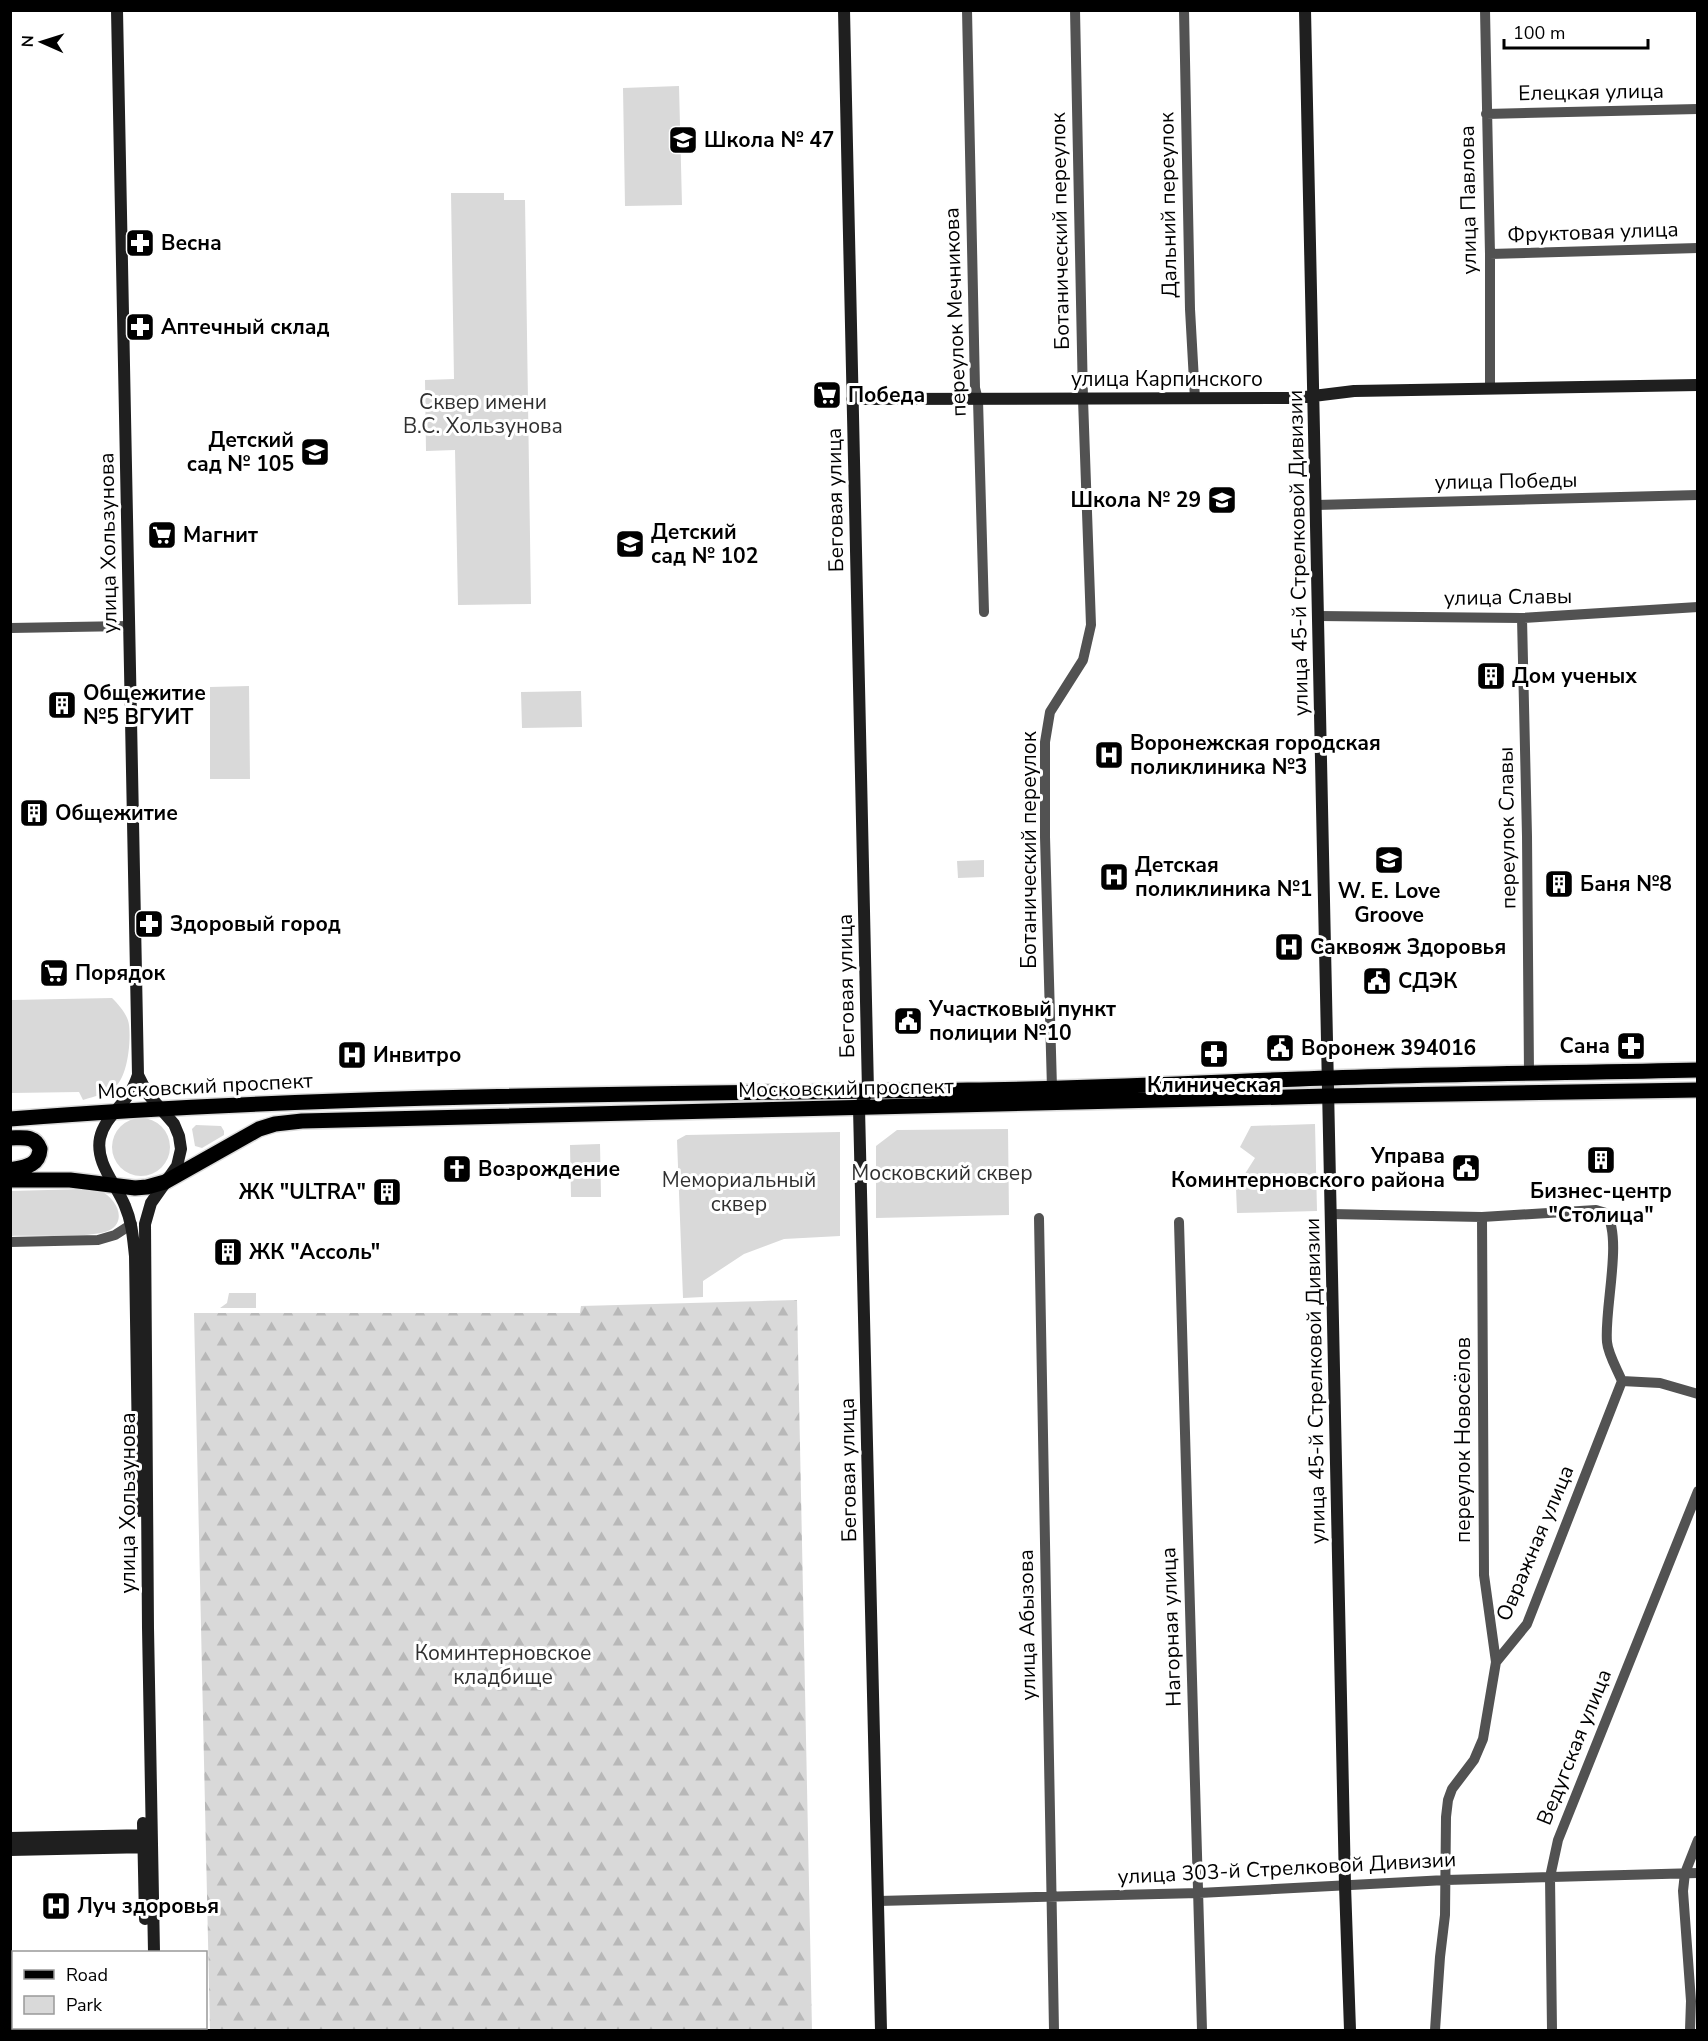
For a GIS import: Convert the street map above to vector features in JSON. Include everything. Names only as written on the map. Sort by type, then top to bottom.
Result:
[{"type":"main road","name":"Московский проспект","points":[[10,1119],[115,1110],[290,1101],[1052,1088],[1327,1078],[1698,1070]]},
{"type":"main road","name":"Московский проспект","points":[[10,1180],[70,1180],[135,1188],[165,1182],[259,1129],[275,1124],[302,1121],[1328,1096],[1698,1090]]},
{"type":"main road","points":[[10,1138],[31,1138],[35,1140],[40,1149],[38,1160],[34,1163],[10,1170]]},
{"type":"street","name":"улица Хользунова","points":[[117,10],[138,1075],[147,1093],[174,1124],[181,1149],[177,1166],[151,1203],[145,1224],[148,1841],[146,1951]]},
{"type":"street","name":"Беговая улица","points":[[844,10],[868,1091],[859,1108],[881,2031]]},
{"type":"street","name":"переулок Мечникова","points":[[968,10],[975,388],[978,400],[984,612]]},
{"type":"street","name":"Ботанический переулок","points":[[1052,1088],[1045,837],[1045,742],[1050,712],[1083,660],[1091,625],[1083,399],[1075,10]]},
{"type":"street","name":"Дальний переулок","points":[[1184,10],[1190,309],[1195,399]]},
{"type":"street","name":"улица 45-й Стрелковой Дивизии","points":[[1305,10],[1350,2031]]},
{"type":"street","name":"улица Павлова","points":[[1485,10],[1490,389]]},
{"type":"street","name":"Елецкая улица","points":[[1486,114],[1698,109]]},
{"type":"street","name":"Фруктовая улица","points":[[1490,254],[1698,248]]},
{"type":"street","name":"улица Карпинского","points":[[852,399],[1297,398],[1354,391],[1698,385]]},
{"type":"street","name":"улица Победы","points":[[1316,505],[1698,495]]},
{"type":"street","name":"улица Славы","points":[[1318,616],[1522,618],[1698,607]]},
{"type":"street","name":"переулок Славы","points":[[1522,618],[1529,1074]]},
{"type":"street","points":[[10,628],[129,626]]},
{"type":"street","name":"улица Хользунова","points":[[138,1075],[130,1092],[105,1124],[100,1139],[100,1155],[132,1224],[135,1256],[148,1841],[154,1951]]},
{"type":"street","points":[[1331,1214],[1482,1217],[1596,1210],[1606,1213],[1611,1220],[1612,1246],[1607,1344],[1622,1381],[1660,1383],[1698,1394]]},
{"type":"street","name":"переулок Новосёлов","points":[[1482,1217],[1484,1575],[1496,1662]]},
{"type":"street","name":"улица Абызова","points":[[1039,1218],[1054,2031]]},
{"type":"street","name":"Нагорная улица","points":[[1179,1222],[1202,2031]]},
{"type":"street","points":[[10,1242],[98,1240],[115,1235],[132,1224]]},
{"type":"street","name":"Овражная улица","points":[[1435,2031],[1445,1915],[1448,1800],[1452,1789],[1474,1760],[1483,1739],[1496,1662],[1527,1624],[1622,1381]]},
{"type":"street","name":"Ведугская улица","points":[[1552,2031],[1550,1877],[1558,1840],[1698,1491]]},
{"type":"street","points":[[10,1838],[148,1841]]},
{"type":"street","points":[[1690,2031],[1691,2001],[1683,1891],[1685,1873],[1698,1840]]},
{"type":"street","points":[[10,1850],[148,1841]]},
{"type":"street","name":"улица 303-й Стрелковой Дивизии","points":[[878,1901],[1199,1893],[1446,1880],[1698,1873]]},
{"type":"green space","points":[[679,86],[682,205],[625,206],[623,88]]},
{"type":"green space","name":"Сквер имени В.С. Хользунова","points":[[451,193],[504,193],[504,200],[525,200],[531,604],[458,605],[455,450],[426,451],[425,380],[454,379]]},
{"type":"green space","points":[[249,686],[250,779],[210,779],[210,687]]},
{"type":"green space","points":[[581,691],[582,727],[522,728],[521,692]]},
{"type":"green space","points":[[984,860],[984,877],[958,878],[957,861]]},
{"type":"green space","points":[[112,998],[125,1014],[130,1032],[124,1073],[114,1088],[83,1100],[79,1092],[11,1093],[12,1000]]},
{"type":"green space","points":[[141,1118],[152,1120],[165,1131],[170,1147],[168,1158],[157,1171],[141,1176],[130,1174],[117,1163],[112,1147],[114,1136],[125,1123]]},
{"type":"green space","points":[[1315,1124],[1317,1211],[1237,1213],[1236,1188],[1255,1158],[1240,1147],[1251,1126]]},
{"type":"green space","points":[[196,1125],[221,1126],[224,1135],[202,1148],[195,1146],[192,1129]]},
{"type":"green space","name":"Московский сквер","points":[[1008,1129],[1009,1215],[876,1218],[876,1146],[897,1130]]},
{"type":"green space","name":"Мемориальный сквер","points":[[840,1132],[840,1236],[784,1239],[744,1254],[703,1281],[703,1297],[683,1298],[677,1140],[686,1135]]},
{"type":"green space","points":[[600,1144],[601,1197],[571,1197],[570,1145]]},
{"type":"green space","points":[[86,1189],[106,1194],[116,1205],[119,1218],[112,1229],[84,1235],[11,1236],[10,1191]]},
{"type":"green space","points":[[229,1293],[256,1293],[256,1308],[220,1308],[227,1303]]},
{"type":"green space","name":"Коминтерновское кладбище","points":[[797,1300],[812,2030],[210,2030],[194,1313],[580,1313],[581,1306]]},
{"type":"place","name":"Школа № 47","points":[[683,140]]},
{"type":"place","name":"Весна","points":[[140,243]]},
{"type":"place","name":"Аптечный склад","points":[[140,327]]},
{"type":"place","name":"Победа","points":[[827,395]]},
{"type":"place","name":"Детский сад № 105","points":[[315,452]]},
{"type":"place","name":"Школа № 29","points":[[1222,500]]},
{"type":"place","name":"Магнит","points":[[162,535]]},
{"type":"place","name":"Детский сад № 102","points":[[630,544]]},
{"type":"place","name":"Дом ученых","points":[[1491,676]]},
{"type":"place","name":"Общежитие №5 ВГУИТ","points":[[62,705]]},
{"type":"place","name":"Воронежская городская поликлиника №3","points":[[1109,755]]},
{"type":"place","name":"Общежитие","points":[[34,813]]},
{"type":"place","name":"W. E. Love Groove","points":[[1389,860]]},
{"type":"place","name":"Детская поликлиника №1","points":[[1114,877]]},
{"type":"place","name":"Баня №8","points":[[1559,884]]},
{"type":"place","name":"Здоровый город","points":[[149,924]]},
{"type":"place","name":"Саквояж Здоровья","points":[[1289,947]]},
{"type":"place","name":"Порядок","points":[[54,973]]},
{"type":"place","name":"СДЭК","points":[[1377,981]]},
{"type":"place","name":"Участковый пункт полиции №10","points":[[908,1021]]},
{"type":"place","name":"Сана","points":[[1631,1046]]},
{"type":"place","name":"Воронеж 394016","points":[[1280,1048]]},
{"type":"place","name":"Клиническая","points":[[1214,1054]]},
{"type":"place","name":"Инвитро","points":[[352,1055]]},
{"type":"place","name":"Бизнес-центр \"Столица\"","points":[[1601,1160]]},
{"type":"place","name":"Управа Коминтерновского района","points":[[1466,1168]]},
{"type":"place","name":"Возрождение","points":[[457,1169]]},
{"type":"place","name":"ЖК \"ULTRA\"","points":[[387,1192]]},
{"type":"place","name":"ЖК \"Ассоль\"","points":[[228,1252]]},
{"type":"place","name":"Луч здоровья","points":[[56,1906]]}]
